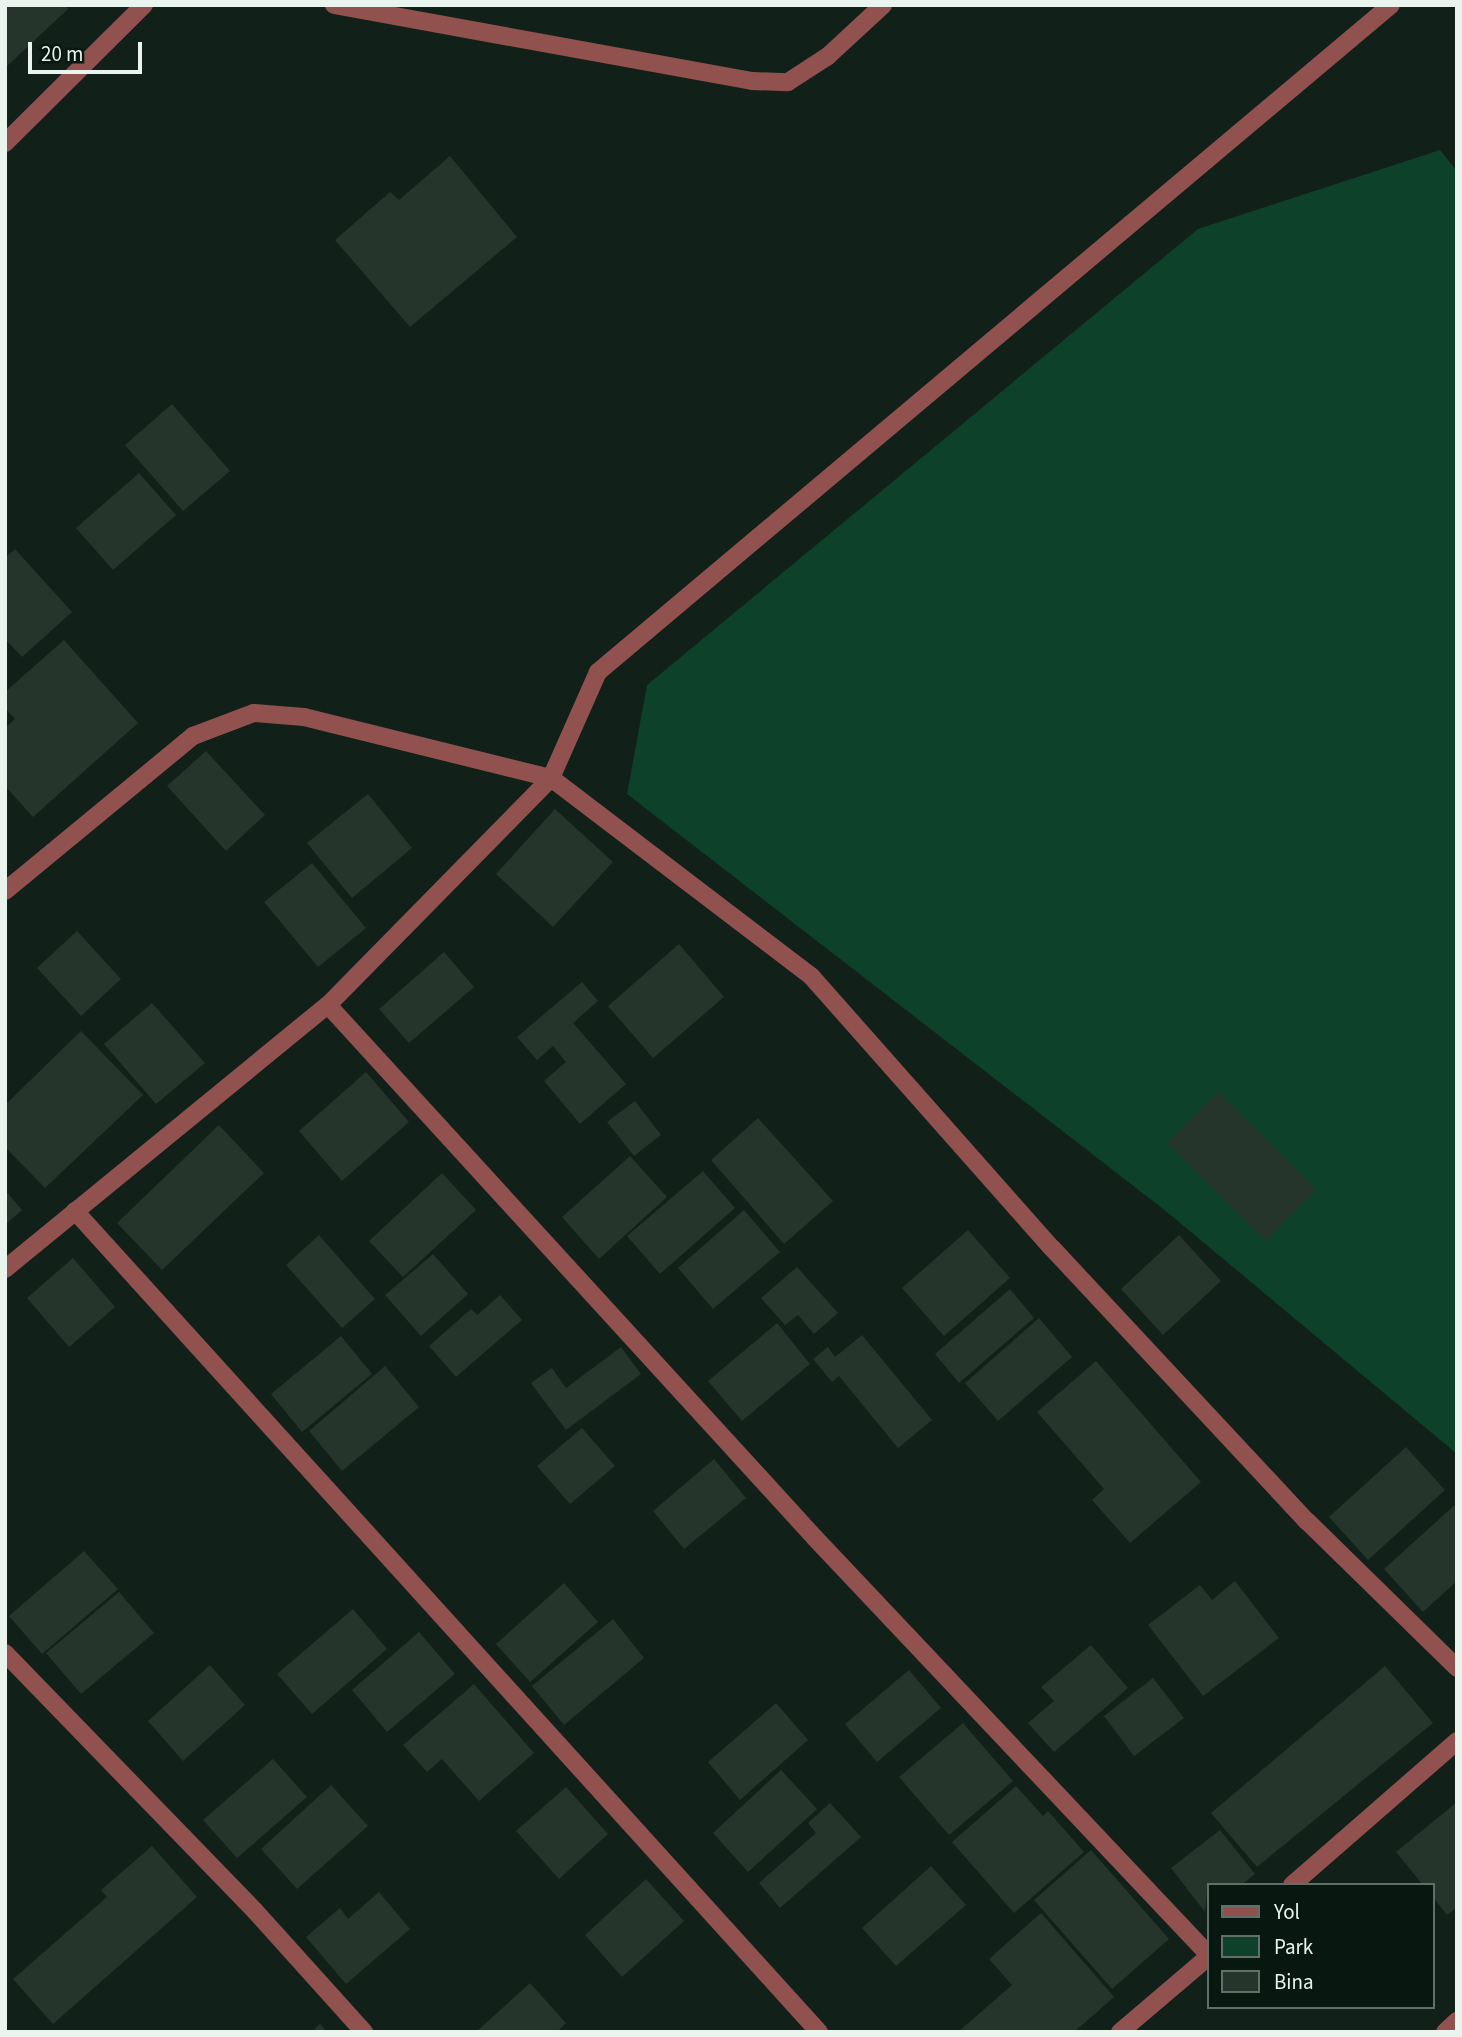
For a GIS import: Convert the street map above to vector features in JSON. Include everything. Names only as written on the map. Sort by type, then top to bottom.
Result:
[{"type":"street","points":[[5,144],[144,5]]},
{"type":"street","points":[[334,5],[752,81],[788,82],[828,56],[883,5]]},
{"type":"street","points":[[5,1269],[328,1005],[551,778],[598,672],[1391,5]]},
{"type":"street","points":[[5,891],[193,736],[254,713],[304,717],[551,778],[811,976],[1070,1268],[1307,1521],[1457,1668]]},
{"type":"street","points":[[328,1005],[815,1538],[1206,1953]]},
{"type":"street","points":[[75,1211],[819,2032]]},
{"type":"street","points":[[5,1653],[255,1911],[364,2032]]},
{"type":"street","points":[[1294,1883],[1457,1741]]},
{"type":"street","points":[[1120,2032],[1206,1957]]},
{"type":"street","points":[[1446,2032],[1457,2021]]},
{"type":"green space","points":[[1440,150],[1457,171],[1457,1454],[1167,1212],[627,794],[647,685],[1198,229]]},
{"type":"building","points":[[5,5],[65,5],[68,9],[5,68]]},
{"type":"building","points":[[450,156],[517,237],[410,327],[335,240],[390,192],[399,200]]},
{"type":"building","points":[[172,404],[230,471],[183,511],[125,445]]},
{"type":"building","points":[[139,473],[176,515],[113,570],[76,528]]},
{"type":"building","points":[[15,549],[72,612],[22,657],[5,639],[5,558]]},
{"type":"building","points":[[64,640],[138,723],[33,817],[5,786],[5,728],[15,719],[5,708],[5,692]]},
{"type":"building","points":[[206,751],[265,815],[226,851],[167,786]]},
{"type":"building","points":[[368,794],[412,848],[352,898],[307,843]]},
{"type":"building","points":[[555,809],[613,862],[553,927],[496,874]]},
{"type":"building","points":[[312,863],[366,928],[318,967],[264,902]]},
{"type":"building","points":[[77,931],[121,979],[81,1016],[37,968]]},
{"type":"building","points":[[679,944],[724,997],[653,1058],[608,1006]]},
{"type":"building","points":[[444,952],[474,987],[409,1043],[379,1009]]},
{"type":"building","points":[[582,982],[598,1001],[573,1023],[626,1084],[580,1124],[544,1081],[566,1062],[553,1046],[537,1060],[517,1037]]},
{"type":"building","points":[[152,1003],[205,1063],[156,1104],[104,1044]]},
{"type":"building","points":[[81,1031],[143,1095],[45,1188],[5,1147],[5,1105]]},
{"type":"building","points":[[366,1072],[409,1122],[342,1181],[299,1131]]},
{"type":"building","points":[[1218,1092],[1316,1189],[1266,1241],[1167,1143]]},
{"type":"building","points":[[635,1101],[661,1135],[634,1156],[607,1122]]},
{"type":"building","points":[[758,1118],[833,1201],[784,1244],[711,1160]]},
{"type":"building","points":[[219,1125],[264,1173],[162,1270],[117,1223]]},
{"type":"building","points":[[630,1156],[667,1197],[599,1259],[562,1217]]},
{"type":"building","points":[[703,1171],[735,1208],[660,1274],[627,1236]]},
{"type":"building","points":[[442,1173],[476,1210],[403,1277],[369,1241]]},
{"type":"building","points":[[5,1190],[22,1210],[5,1225]]},
{"type":"building","points":[[744,1210],[780,1252],[713,1309],[678,1268]]},
{"type":"building","points":[[968,1230],[1010,1278],[944,1336],[902,1288]]},
{"type":"building","points":[[319,1235],[375,1299],[342,1328],[286,1265]]},
{"type":"building","points":[[1179,1235],[1221,1281],[1163,1335],[1121,1289]]},
{"type":"building","points":[[433,1254],[468,1294],[421,1336],[385,1295]]},
{"type":"building","points":[[73,1258],[115,1307],[69,1347],[27,1298]]},
{"type":"building","points":[[797,1267],[838,1313],[814,1334],[798,1315],[785,1325],[761,1298]]},
{"type":"building","points":[[1010,1289],[1034,1318],[959,1383],[935,1354]]},
{"type":"building","points":[[500,1295],[522,1320],[456,1377],[429,1346],[471,1309],[477,1315]]},
{"type":"building","points":[[1039,1318],[1072,1357],[998,1421],[965,1383]]},
{"type":"building","points":[[777,1323],[810,1364],[742,1421],[708,1381]]},
{"type":"building","points":[[862,1335],[932,1420],[898,1448],[839,1376],[832,1382],[813,1359],[828,1347],[835,1357]]},
{"type":"building","points":[[341,1336],[372,1374],[302,1432],[271,1394]]},
{"type":"building","points":[[621,1347],[641,1374],[566,1430],[531,1383],[552,1368],[566,1388]]},
{"type":"building","points":[[1096,1361],[1201,1482],[1130,1543],[1092,1500],[1104,1489],[1037,1412]]},
{"type":"building","points":[[385,1366],[419,1407],[342,1471],[309,1431]]},
{"type":"building","points":[[582,1428],[615,1466],[570,1504],[537,1466]]},
{"type":"building","points":[[1406,1447],[1445,1490],[1368,1560],[1329,1517]]},
{"type":"building","points":[[714,1459],[746,1498],[684,1549],[653,1511]]},
{"type":"building","points":[[1457,1503],[1457,1581],[1423,1612],[1384,1569]]},
{"type":"building","points":[[84,1551],[118,1589],[42,1654],[9,1616]]},
{"type":"building","points":[[1235,1581],[1279,1638],[1203,1696],[1148,1625],[1200,1585],[1212,1600]]},
{"type":"building","points":[[564,1583],[598,1622],[530,1682],[496,1644]]},
{"type":"building","points":[[119,1592],[154,1633],[81,1694],[46,1653]]},
{"type":"building","points":[[353,1609],[387,1649],[312,1714],[277,1674]]},
{"type":"building","points":[[613,1619],[644,1658],[564,1725],[532,1686]]},
{"type":"building","points":[[419,1632],[455,1674],[387,1732],[352,1690]]},
{"type":"building","points":[[1091,1645],[1128,1688],[1054,1752],[1028,1723],[1054,1701],[1041,1687]]},
{"type":"building","points":[[210,1665],[245,1705],[183,1761],[148,1721]]},
{"type":"building","points":[[1385,1666],[1433,1723],[1257,1867],[1211,1813]]},
{"type":"building","points":[[909,1670],[941,1708],[877,1762],[845,1724]]},
{"type":"building","points":[[1153,1678],[1184,1718],[1134,1756],[1104,1716]]},
{"type":"building","points":[[474,1684],[534,1753],[479,1801],[442,1759],[427,1772],[403,1745]]},
{"type":"building","points":[[776,1703],[808,1740],[740,1800],[708,1762]]},
{"type":"building","points":[[963,1723],[1013,1781],[949,1835],[899,1777]]},
{"type":"building","points":[[273,1759],[307,1797],[237,1858],[203,1820]]},
{"type":"building","points":[[781,1770],[817,1809],[748,1872],[713,1833]]},
{"type":"building","points":[[331,1785],[368,1826],[297,1889],[261,1849]]},
{"type":"building","points":[[1016,1786],[1043,1816],[1048,1811],[1084,1852],[1014,1913],[952,1842]]},
{"type":"building","points":[[566,1787],[608,1834],[559,1879],[516,1831]]},
{"type":"building","points":[[1457,1802],[1457,1907],[1447,1915],[1434,1899],[1434,1883],[1421,1883],[1396,1852]]},
{"type":"building","points":[[830,1803],[861,1837],[780,1908],[759,1883],[816,1833],[808,1823]]},
{"type":"building","points":[[1220,1830],[1255,1874],[1244,1883],[1206,1883],[1205,1912],[1171,1868]]},
{"type":"building","points":[[152,1846],[197,1897],[53,2024],[13,1979],[107,1897],[101,1890]]},
{"type":"building","points":[[1091,1850],[1169,1939],[1112,1989],[1034,1900]]},
{"type":"building","points":[[931,1866],[966,1905],[896,1966],[862,1928]]},
{"type":"building","points":[[646,1879],[684,1921],[622,1977],[585,1935]]},
{"type":"building","points":[[379,1892],[410,1929],[346,1984],[306,1937],[340,1908],[348,1919]]},
{"type":"building","points":[[1041,1913],[1114,1997],[1074,2032],[958,2032],[1012,1985],[989,1959]]},
{"type":"building","points":[[530,1983],[566,2023],[557,2032],[476,2032]]},
{"type":"building","points":[[320,2024],[327,2032],[312,2032]]}]
